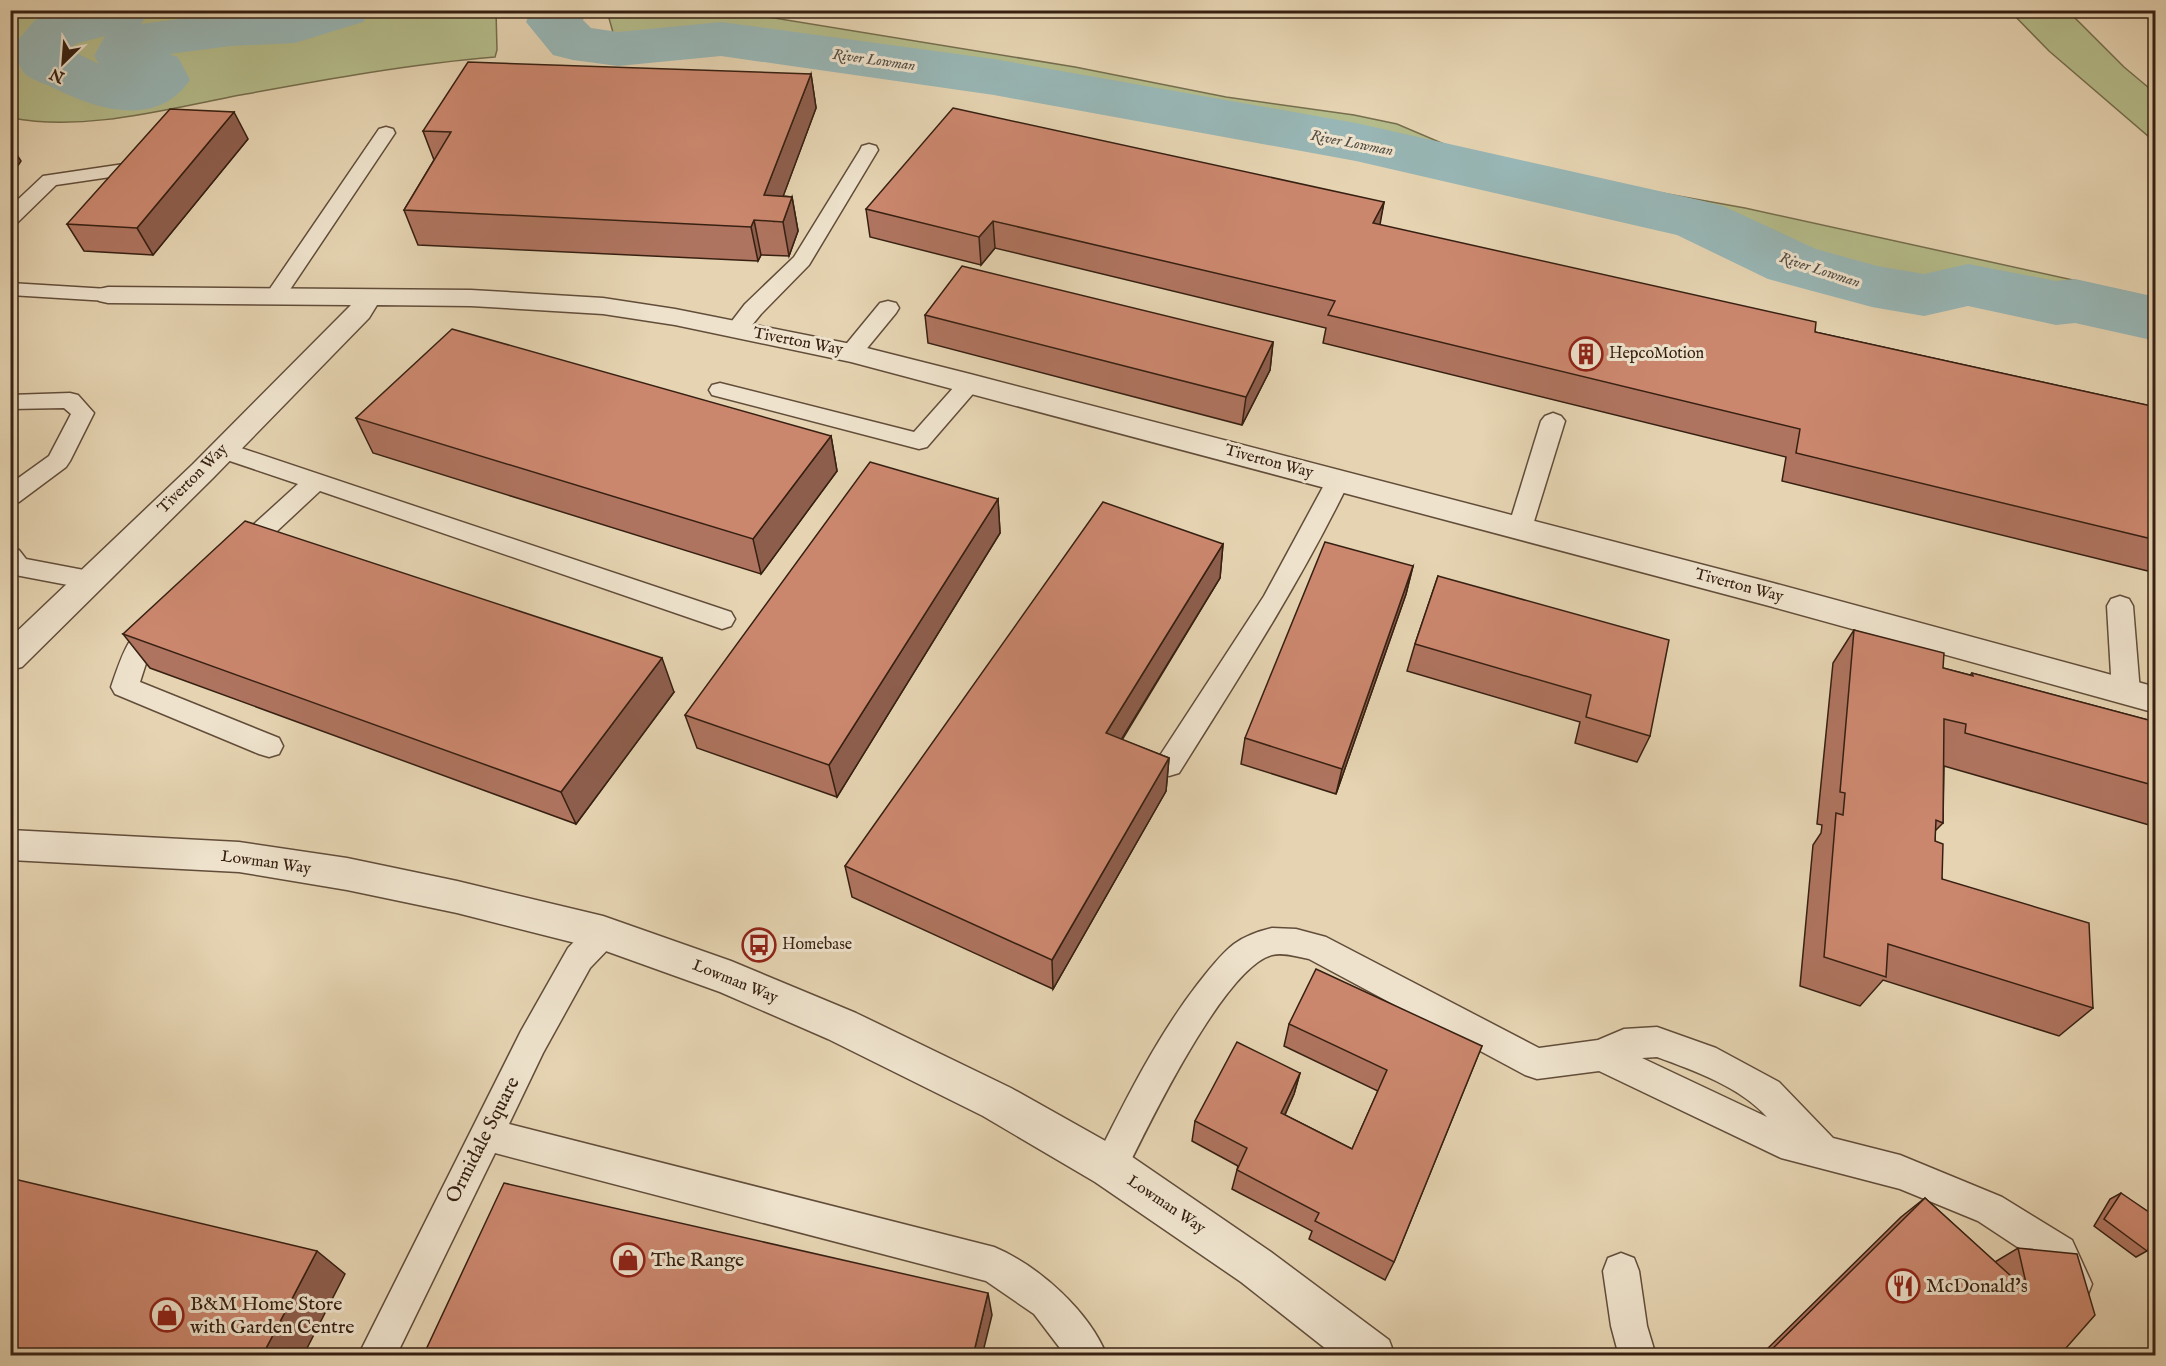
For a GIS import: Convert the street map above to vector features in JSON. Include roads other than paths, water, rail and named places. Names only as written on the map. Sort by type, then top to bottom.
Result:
[{"type":"street","name":"Tiverton Way","points":[[108,295],[471,298],[603,306],[675,317],[851,353],[970,383],[1762,591],[2156,700]]},
{"type":"street","name":"Tiverton Way","points":[[10,658],[223,450],[360,312],[370,296]]},
{"type":"street","name":"Lowman Way","points":[[10,845],[238,857],[347,874],[457,897],[603,933],[731,978],[842,1026],[997,1102],[1110,1167],[1256,1267],[1373,1356]]},
{"type":"lane","points":[[276,295],[386,133]]},
{"type":"lane","points":[[736,330],[753,309],[802,261],[869,150]]},
{"type":"lane","points":[[10,219],[50,180],[124,170]]},
{"type":"lane","points":[[10,289],[108,295]]},
{"type":"lane","points":[[851,353],[888,308]]},
{"type":"lane","points":[[720,390],[919,441],[970,383]]},
{"type":"lane","points":[[10,402],[70,400],[83,413],[58,461],[13,490]]},
{"type":"lane","points":[[1520,528],[1553,421]]},
{"type":"lane","points":[[223,450],[722,619]]},
{"type":"lane","points":[[1170,765],[1273,603],[1307,543],[1338,480]]},
{"type":"lane","points":[[222,569],[315,482]]},
{"type":"lane","points":[[10,556],[18,567],[89,580]]},
{"type":"lane","points":[[2120,606],[2126,692]]},
{"type":"lane","points":[[179,609],[137,649],[125,687],[270,746]]},
{"type":"lane","name":"Ormidale Square","points":[[376,1356],[532,1042],[579,958],[603,933]]},
{"type":"lane","points":[[1110,1167],[1194,1013],[1238,958],[1263,943],[1285,940],[1315,947],[1537,1064],[1601,1055],[1781,1142],[1821,1150],[1900,1172],[1990,1209],[2059,1253],[2080,1297],[2080,1318]]},
{"type":"lane","points":[[485,1134],[994,1265],[1047,1301],[1089,1356]]},
{"type":"lane","points":[[1621,1271],[1629,1326],[1638,1356]]},
{"type":"waterway","name":"River Lowman","points":[[122,10],[118,16],[55,32],[43,45],[47,62],[108,91],[138,92],[160,80],[157,70],[123,56],[127,47],[150,39],[231,29],[295,26],[343,10]]},
{"type":"waterway","name":"River Lowman","points":[[559,10],[554,22],[573,43],[618,49],[721,39],[994,77],[1356,142],[1699,220],[1792,264],[1872,286],[1924,295],[1968,285],[2056,303],[2075,301],[2156,319]]},
{"type":"place","name":"HepcoMotion","points":[[1586,354]]},
{"type":"place","name":"Homebase","points":[[759,945]]},
{"type":"place","name":"The Range","points":[[628,1260]]},
{"type":"place","name":"McDonald's","points":[[1903,1286]]},
{"type":"place","name":"B&M Home Store with Garden Centre","points":[[167,1315]]}]
